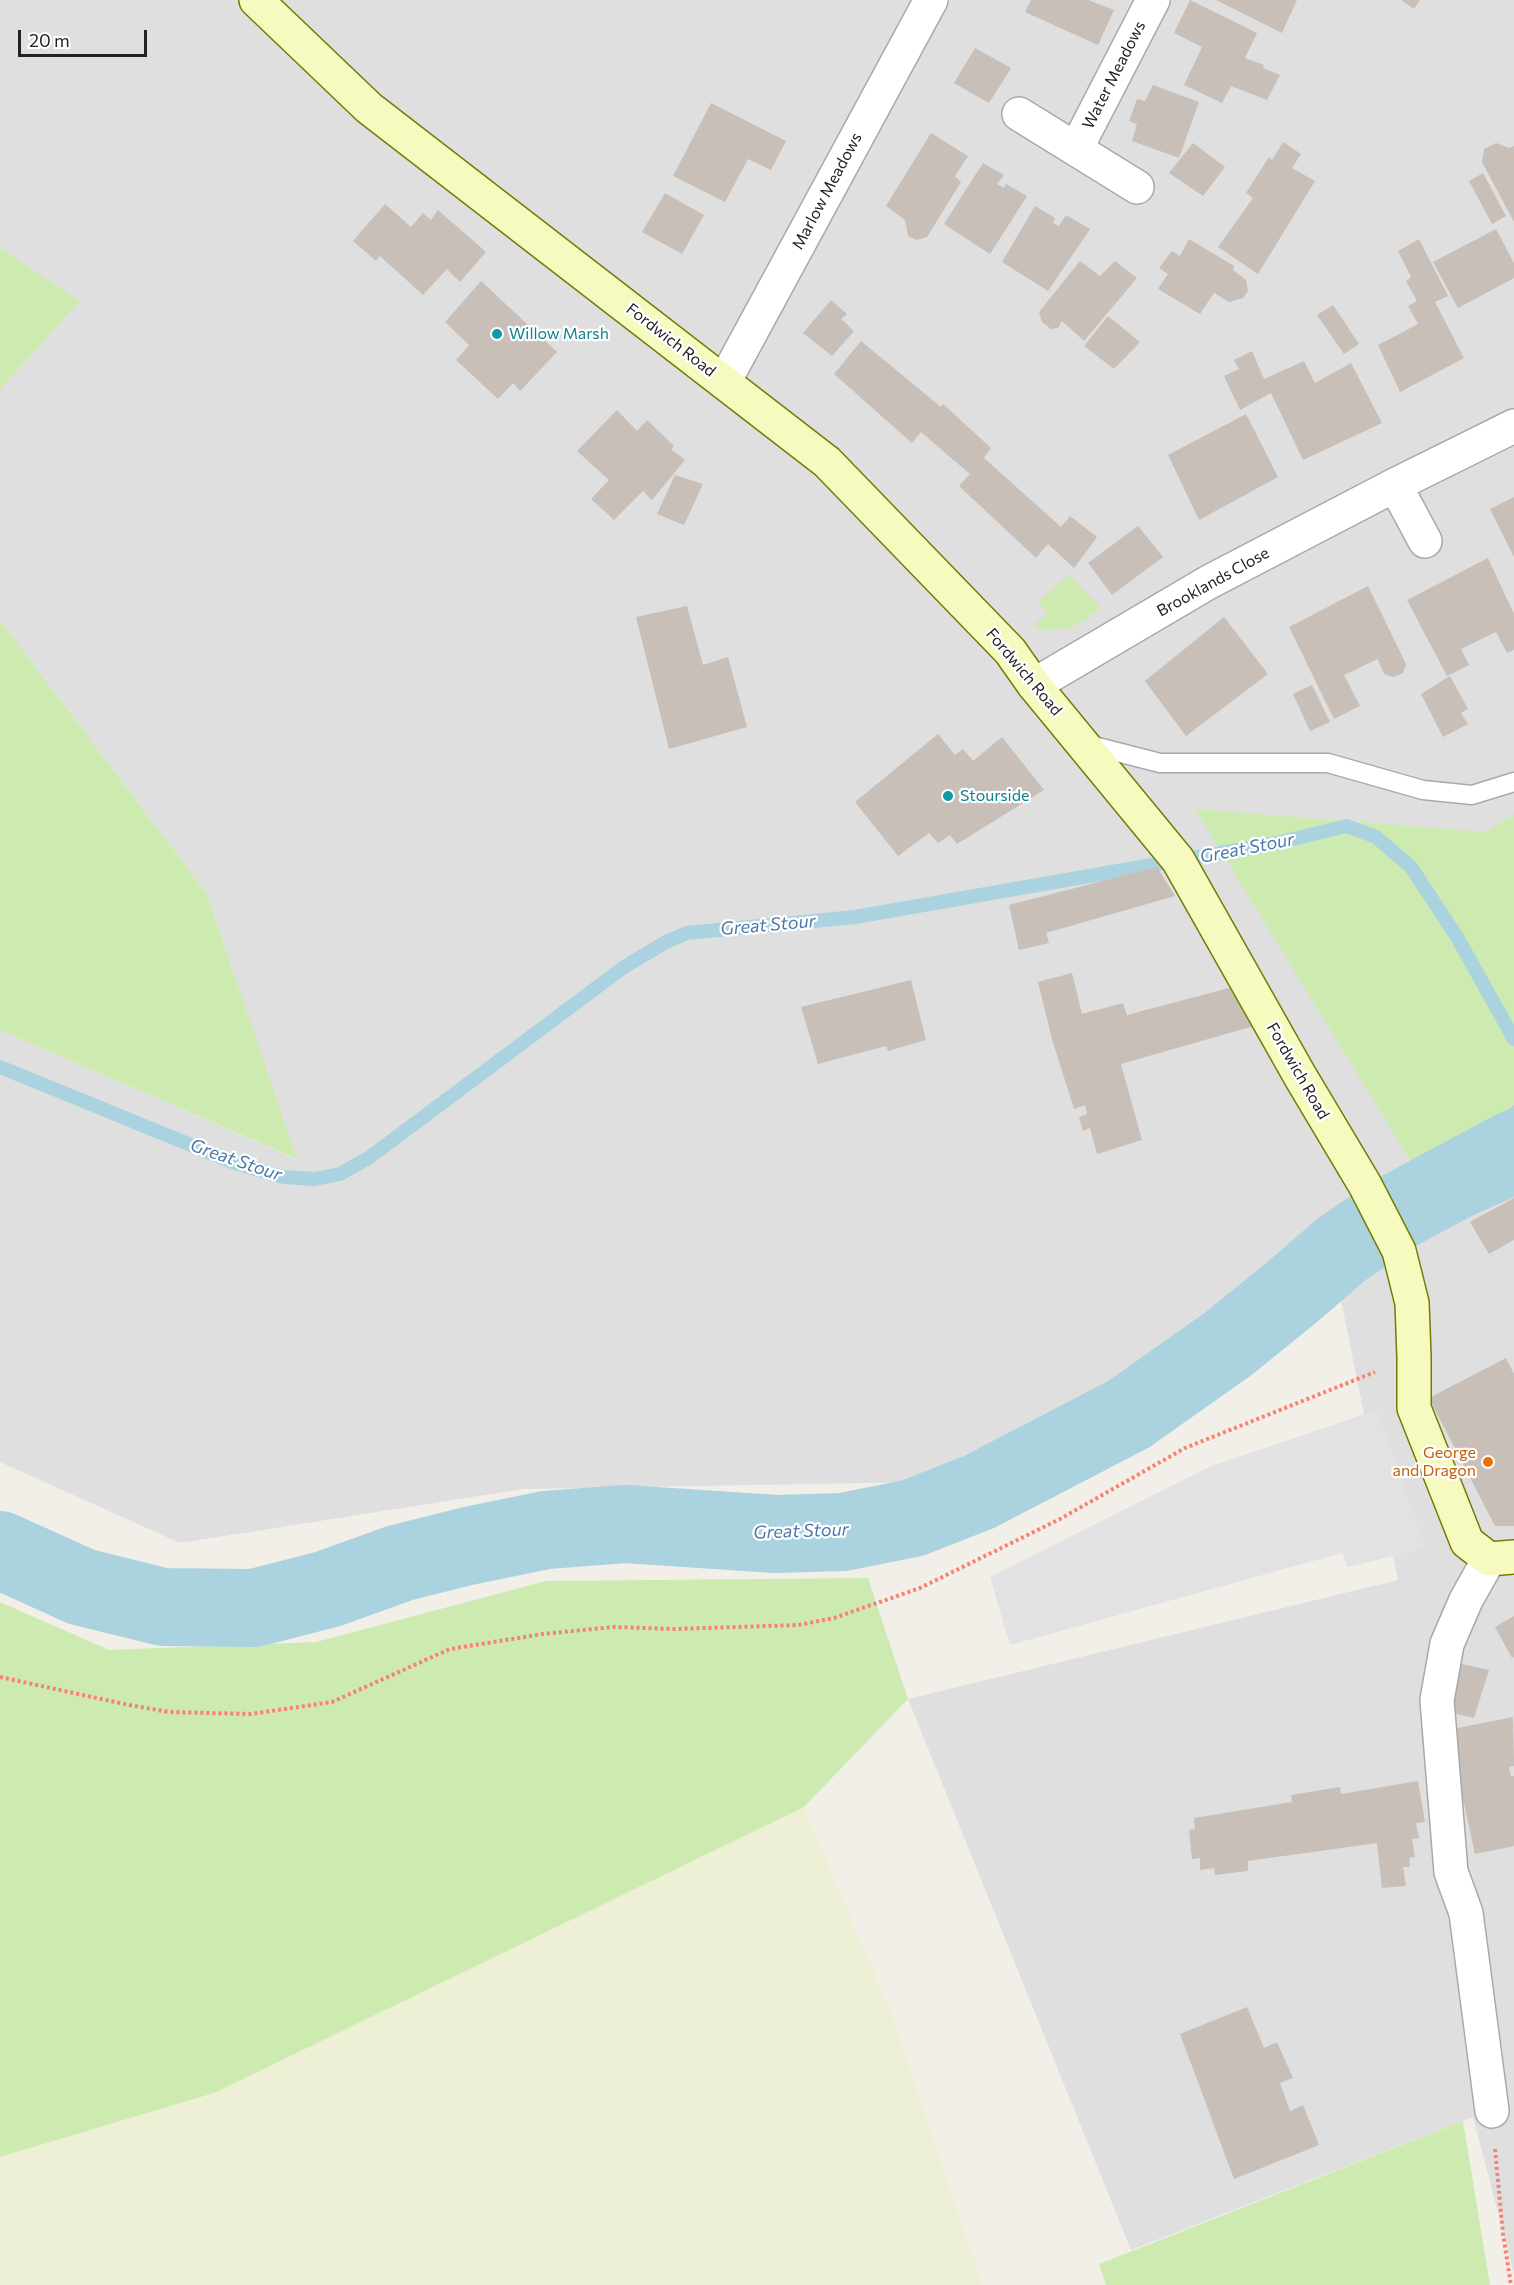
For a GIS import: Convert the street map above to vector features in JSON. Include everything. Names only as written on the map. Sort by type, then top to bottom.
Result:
[{"type":"street","name":"Fordwich Road","points":[[256,0],[369,108],[827,462],[1010,651],[1034,685],[1178,860],[1300,1076],[1365,1185],[1399,1251],[1412,1303],[1414,1408],[1467,1542],[1501,1558]]},
{"type":"street","name":"Marlow Meadows","points":[[724,381],[931,0]]},
{"type":"street","name":"Water Meadows","points":[[1076,149],[1153,0]]},
{"type":"street","name":"Water Meadows","points":[[1019,114],[1137,187]]},
{"type":"street","name":"Brooklands Close","points":[[1034,685],[1209,582],[1514,426]]},
{"type":"street","points":[[1395,485],[1425,541]]},
{"type":"street","points":[[1492,2111],[1466,1913],[1451,1872],[1437,1700],[1448,1644],[1466,1600],[1501,1558]]},
{"type":"lane","points":[[1084,744],[1160,764],[1328,763],[1423,790],[1472,795],[1514,782]]},
{"type":"path","points":[[0,1677],[169,1712],[251,1714],[332,1702],[450,1649],[543,1634],[613,1627],[675,1629],[798,1625],[834,1618],[920,1588],[1060,1519],[1185,1448],[1414,1357]]},
{"type":"path","points":[[1492,2111],[1503,2235],[1511,2285]]},
{"type":"shaded area","points":[[0,0],[1514,0],[1514,2274],[1473,2117],[1131,2250],[908,1699],[1398,1580],[1327,1232],[1143,1373],[928,1482],[523,1489],[180,1543],[0,1462],[0,1030],[296,1159],[207,894],[0,620],[0,390],[80,301],[0,248]]},
{"type":"shaded area","name":"George and Dragon","points":[[1377,1410],[1426,1548],[1348,1567],[1342,1553],[1010,1645],[990,1577],[1209,1467]]},
{"type":"green space","points":[[0,248],[80,301],[0,390]]},
{"type":"green space","points":[[1069,575],[1101,608],[1066,629],[1040,629],[1034,624],[1048,613],[1037,602]]},
{"type":"green space","points":[[0,620],[207,894],[297,1159],[0,1030]]},
{"type":"green space","points":[[1195,809],[1486,832],[1514,814],[1514,1104],[1441,1154],[1415,1168]]},
{"type":"green space","points":[[868,1578],[908,1699],[804,1807],[214,2093],[0,2157],[0,1602],[109,1650],[316,1642],[546,1581]]},
{"type":"green space","points":[[804,1807],[891,2012],[983,2285],[0,2285],[0,2157],[214,2093],[556,1924]]},
{"type":"green space","points":[[1463,2121],[1490,2285],[1106,2285],[1099,2264]]},
{"type":"water","points":[[1514,1105],[1514,1197],[1427,1236],[1398,1236],[1379,1198],[1387,1183],[1441,1154]]},
{"type":"building","points":[[1031,0],[1088,0],[1114,10],[1098,45],[1025,12]]},
{"type":"building","points":[[1190,0],[1257,33],[1245,58],[1264,65],[1263,68],[1280,75],[1267,100],[1231,86],[1222,103],[1184,85],[1202,47],[1174,33]]},
{"type":"building","points":[[1216,0],[1297,0],[1282,33]]},
{"type":"building","points":[[1401,0],[1420,0],[1414,9]]},
{"type":"building","points":[[975,48],[1011,68],[989,103],[954,83]]},
{"type":"building","points":[[1153,85],[1199,102],[1179,158],[1132,141],[1137,124],[1129,121],[1137,99],[1145,101]]},
{"type":"building","points":[[711,103],[786,141],[771,170],[748,159],[725,202],[673,176]]},
{"type":"building","points":[[931,133],[968,156],[955,176],[961,182],[927,237],[917,240],[908,236],[905,220],[886,206]]},
{"type":"building","points":[[1283,142],[1301,154],[1292,168],[1315,181],[1258,274],[1218,247],[1253,198],[1246,193],[1269,157],[1272,160]]},
{"type":"building","points":[[1193,143],[1225,167],[1203,196],[1169,173]]},
{"type":"building","points":[[1496,143],[1509,148],[1514,146],[1514,222],[1482,162],[1484,149]]},
{"type":"building","points":[[983,163],[1004,175],[997,184],[1004,188],[1006,184],[1027,196],[990,254],[944,224]]},
{"type":"building","points":[[1483,173],[1506,216],[1492,224],[1469,181]]},
{"type":"building","points":[[665,193],[704,215],[682,254],[642,232]]},
{"type":"building","points":[[385,204],[411,227],[423,213],[431,220],[438,210],[486,252],[460,282],[447,269],[423,295],[380,256],[376,261],[353,241]]},
{"type":"building","points":[[1035,206],[1055,218],[1053,223],[1059,226],[1066,215],[1090,229],[1048,291],[1002,262]]},
{"type":"building","points":[[1496,229],[1514,263],[1514,278],[1458,308],[1433,262]]},
{"type":"building","points":[[1189,239],[1234,266],[1233,270],[1246,280],[1248,291],[1243,298],[1229,302],[1214,293],[1200,314],[1158,289],[1168,274],[1159,268],[1172,251],[1180,256]]},
{"type":"building","points":[[1419,239],[1448,296],[1435,302],[1464,358],[1400,392],[1378,345],[1418,324],[1408,306],[1417,301],[1406,281],[1411,277],[1398,251]]},
{"type":"building","points":[[1080,261],[1100,276],[1115,261],[1137,278],[1084,341],[1062,321],[1058,328],[1051,329],[1042,322],[1039,312]]},
{"type":"building","name":"Willow Marsh","points":[[481,281],[557,352],[520,391],[513,383],[498,399],[456,360],[469,345],[445,322]]},
{"type":"building","points":[[831,300],[847,314],[841,319],[854,331],[832,356],[803,333]]},
{"type":"building","points":[[1333,305],[1359,344],[1344,354],[1317,315]]},
{"type":"building","points":[[1108,316],[1140,342],[1114,369],[1084,346]]},
{"type":"building","points":[[861,341],[941,407],[943,404],[991,448],[984,458],[1061,527],[1070,516],[1097,537],[1074,568],[1048,544],[1036,558],[959,486],[970,474],[921,432],[912,443],[834,374]]},
{"type":"building","points":[[1252,351],[1264,379],[1304,361],[1315,383],[1351,363],[1382,423],[1303,460],[1271,393],[1240,410],[1224,376],[1239,369],[1234,360]]},
{"type":"building","points":[[617,410],[637,431],[647,420],[674,446],[671,449],[685,460],[652,500],[643,491],[614,520],[591,499],[609,480],[577,451]]},
{"type":"building","points":[[1246,414],[1278,477],[1199,520],[1168,455]]},
{"type":"building","points":[[675,475],[703,484],[684,525],[657,514]]},
{"type":"building","points":[[1514,497],[1514,557],[1490,509]]},
{"type":"building","points":[[1138,526],[1163,557],[1112,595],[1088,563]]},
{"type":"building","points":[[1488,558],[1514,614],[1514,650],[1507,653],[1496,632],[1461,649],[1469,665],[1447,676],[1407,600]]},
{"type":"building","points":[[1368,586],[1406,664],[1403,673],[1393,677],[1384,674],[1378,659],[1344,675],[1360,706],[1334,719],[1289,627]]},
{"type":"building","points":[[687,606],[703,665],[728,657],[747,727],[669,749],[636,617]]},
{"type":"building","points":[[1224,617],[1268,674],[1186,736],[1145,681]]},
{"type":"building","points":[[1450,676],[1468,709],[1461,713],[1468,724],[1443,737],[1421,694]]},
{"type":"building","points":[[1312,685],[1330,722],[1310,731],[1293,694]]},
{"type":"building","name":"Stourside","points":[[938,734],[955,755],[963,749],[973,761],[1002,737],[1044,790],[957,844],[950,835],[938,843],[929,833],[898,856],[855,802]]},
{"type":"building","points":[[1157,867],[1175,896],[1046,933],[1049,943],[1019,950],[1009,905]]},
{"type":"building","points":[[1072,973],[1082,1014],[1123,1003],[1127,1015],[1229,988],[1254,1026],[1121,1064],[1142,1140],[1097,1154],[1090,1128],[1083,1131],[1079,1117],[1087,1114],[1085,1105],[1074,1109],[1052,1039],[1038,982]]},
{"type":"building","points":[[911,980],[926,1040],[888,1051],[886,1046],[818,1064],[801,1007]]},
{"type":"building","points":[[1514,1198],[1514,1240],[1489,1254],[1470,1222]]},
{"type":"building","name":"George and Dragon","points":[[1506,1358],[1514,1374],[1514,1526],[1495,1526],[1429,1398]]},
{"type":"building","points":[[1514,1616],[1514,1657],[1512,1658],[1495,1627]]},
{"type":"building","points":[[1457,1663],[1489,1670],[1474,1718],[1444,1711]]},
{"type":"building","points":[[1513,1717],[1514,1766],[1509,1767],[1511,1776],[1514,1776],[1514,1846],[1475,1854],[1448,1730]]},
{"type":"building","points":[[1418,1781],[1425,1822],[1416,1823],[1419,1838],[1412,1839],[1415,1857],[1409,1858],[1410,1867],[1403,1867],[1406,1886],[1382,1888],[1377,1843],[1248,1861],[1248,1871],[1215,1875],[1214,1868],[1200,1870],[1200,1858],[1192,1859],[1189,1830],[1195,1829],[1194,1818],[1292,1802],[1291,1795],[1340,1787],[1341,1794]]},
{"type":"building","points":[[1247,2007],[1264,2048],[1277,2042],[1293,2078],[1280,2083],[1290,2111],[1303,2105],[1319,2145],[1234,2179],[1180,2034]]},
{"type":"waterway","name":"Great Stour","points":[[0,1067],[235,1163],[283,1177],[315,1179],[340,1174],[370,1157],[624,967],[666,942],[687,933],[855,917],[1272,844],[1347,826],[1376,837],[1411,867],[1457,937],[1514,1039]]},
{"type":"waterway","name":"Great Stour","points":[[0,1550],[82,1587],[163,1607],[254,1608],[328,1589],[400,1563],[546,1530],[625,1524],[776,1534],[843,1532],[913,1518],[979,1492],[1129,1414],[1228,1344],[1342,1249],[1395,1213],[1514,1149]]},
{"type":"place","name":"Willow Marsh","points":[[497,334]]},
{"type":"place","name":"Stourside","points":[[948,796]]},
{"type":"place","name":"George and Dragon","points":[[1488,1462]]}]
